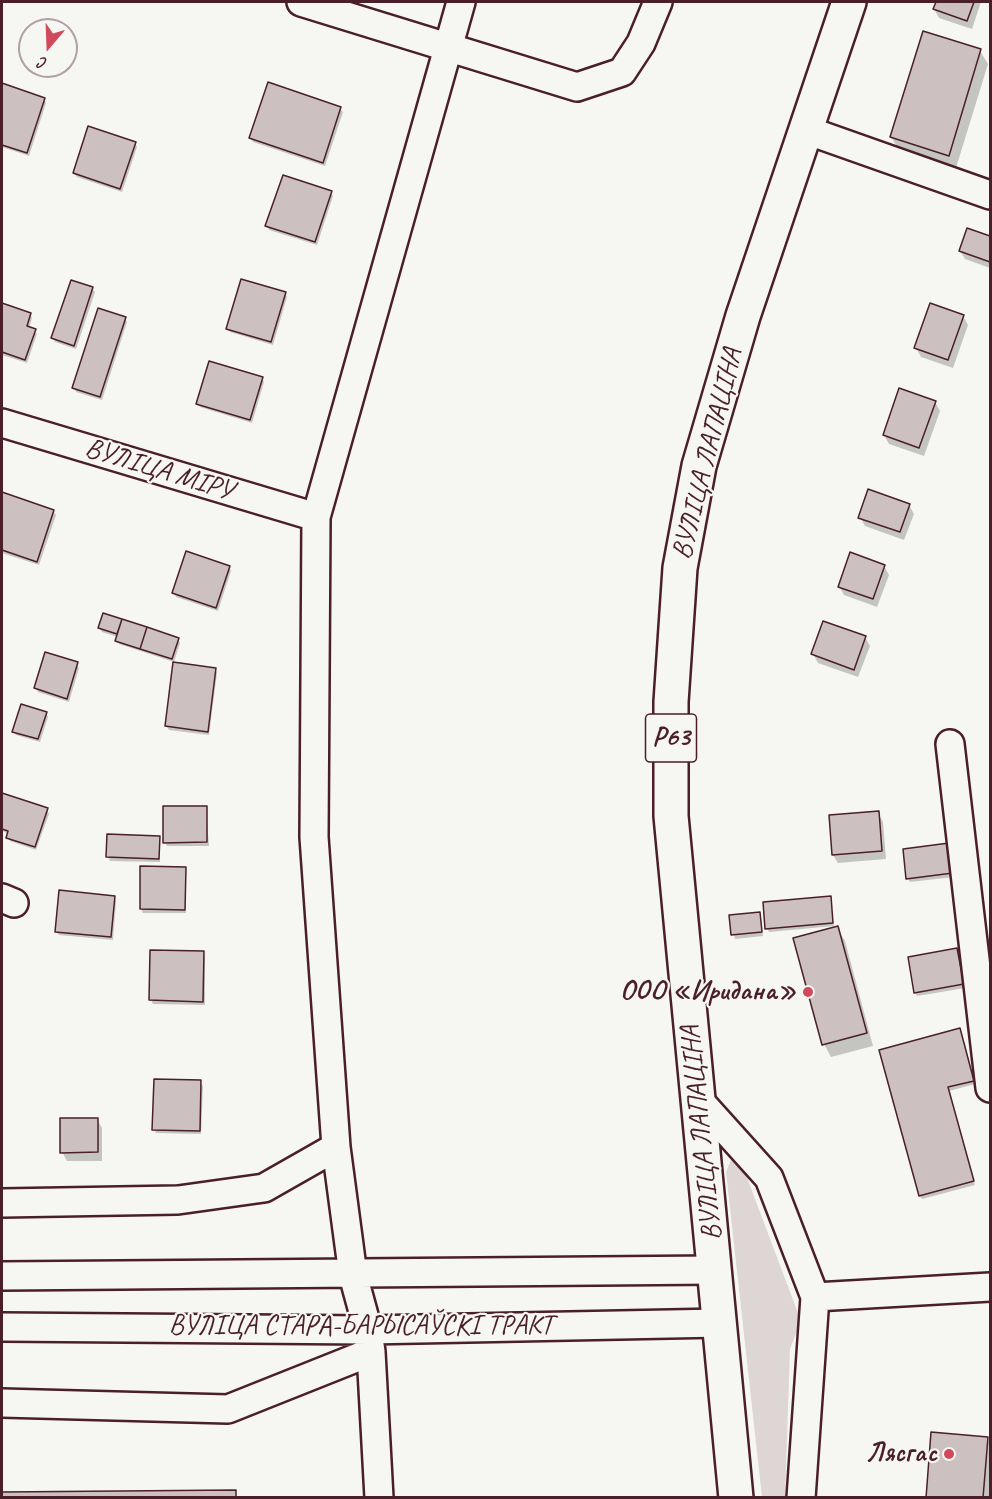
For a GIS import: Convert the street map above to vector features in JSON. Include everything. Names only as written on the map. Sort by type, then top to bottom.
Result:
[{"type":"main road","name":"ВУЛІЦА ЛАПАЦІНА","points":[[736,1497],[671,816],[671,702],[680,568],[699,466],[743,316],[849,2]]},
{"type":"street","points":[[301,2],[577,87],[622,72],[641,43],[658,2]]},
{"type":"street","points":[[379,1497],[369,1341],[353,1275],[336,1147],[314,837],[316,517],[446,48],[461,2]]},
{"type":"street","points":[[806,130],[990,195]]},
{"type":"street","name":"ВУЛІЦА МІРУ","points":[[2,423],[316,517]]},
{"type":"street","points":[[950,744],[990,1088]]},
{"type":"street","points":[[697,1098],[769,1178],[815,1297],[801,1497]]},
{"type":"street","points":[[2,1203],[178,1200],[264,1188],[336,1147]]},
{"type":"street","name":"ВУЛІЦА СТАРА-БАРЫСАЎСКІ ТРАКТ","points":[[2,1276],[353,1275],[716,1270]]},
{"type":"street","points":[[815,1297],[990,1287]]},
{"type":"street","name":"ВУЛІЦА СТАРА-БАРЫСАЎСКІ ТРАКТ","points":[[2,1327],[369,1341],[720,1323]]},
{"type":"street","points":[[2,1403],[228,1409],[369,1341]]},
{"type":"shaded area","points":[[733,1155],[743,1167],[801,1321],[790,1349],[785,1497],[762,1497],[726,1172]]},
{"type":"building","points":[[936,2],[974,2],[967,21],[933,9]]},
{"type":"building","points":[[923,31],[981,49],[949,156],[890,137]]},
{"type":"building","points":[[268,82],[341,107],[323,163],[249,138]]},
{"type":"building","points":[[2,83],[45,98],[27,153],[2,145]]},
{"type":"building","points":[[88,126],[136,142],[120,189],[73,173]]},
{"type":"building","points":[[283,175],[332,191],[315,242],[265,226]]},
{"type":"building","points":[[967,228],[990,236],[990,262],[959,251]]},
{"type":"building","points":[[241,279],[286,292],[271,342],[226,329]]},
{"type":"building","points":[[71,280],[93,287],[74,346],[51,338]]},
{"type":"building","points":[[2,303],[31,313],[27,326],[36,329],[25,360],[2,352]]},
{"type":"building","points":[[930,303],[964,315],[948,360],[914,348]]},
{"type":"building","points":[[98,308],[126,317],[100,397],[72,388]]},
{"type":"building","points":[[209,361],[263,377],[250,420],[196,404]]},
{"type":"building","points":[[899,388],[936,401],[919,448],[883,435]]},
{"type":"building","points":[[868,489],[910,504],[900,532],[858,518]]},
{"type":"building","points":[[2,492],[54,510],[37,562],[2,550]]},
{"type":"building","points":[[186,551],[230,566],[216,608],[172,593]]},
{"type":"building","points":[[850,552],[885,565],[873,599],[838,587]]},
{"type":"building","points":[[103,613],[122,619],[117,634],[98,628]]},
{"type":"building","points":[[122,619],[147,627],[140,649],[115,641]]},
{"type":"building","points":[[823,621],[866,636],[854,670],[811,654]]},
{"type":"building","points":[[147,627],[179,638],[172,659],[140,649]]},
{"type":"building","points":[[45,652],[78,662],[67,699],[34,688]]},
{"type":"building","points":[[173,662],[216,668],[208,732],[165,726]]},
{"type":"building","points":[[21,704],[47,712],[38,739],[12,732]]},
{"type":"building","points":[[2,793],[48,808],[35,847],[6,838],[8,831],[2,829]]},
{"type":"building","points":[[163,806],[207,806],[207,842],[163,843]]},
{"type":"building","points":[[879,811],[882,851],[832,855],[829,815]]},
{"type":"building","points":[[107,834],[160,836],[159,859],[106,857]]},
{"type":"building","points":[[949,843],[953,873],[906,879],[903,849]]},
{"type":"building","points":[[140,866],[186,867],[185,910],[140,909]]},
{"type":"building","points":[[59,890],[115,896],[111,937],[55,932]]},
{"type":"building","points":[[831,896],[833,923],[765,929],[763,902]]},
{"type":"building","points":[[760,912],[762,932],[731,935],[729,915]]},
{"type":"building","points":[[838,926],[867,1033],[822,1045],[793,938]]},
{"type":"building","points":[[957,948],[964,984],[914,993],[908,957]]},
{"type":"building","points":[[150,950],[204,951],[203,1002],[149,1000]]},
{"type":"building","points":[[960,1028],[974,1081],[948,1087],[974,1181],[919,1196],[879,1050]]},
{"type":"building","points":[[154,1079],[201,1080],[200,1131],[152,1130]]},
{"type":"building","points":[[60,1118],[98,1118],[98,1152],[60,1153]]},
{"type":"building","points":[[931,1432],[988,1437],[983,1498],[926,1498]]},
{"type":"building","points":[[236,1490],[236,1498],[2,1498],[2,1492]]},
{"type":"place","name":"ООО «Иридана»","points":[[808,992]]},
{"type":"place","name":"Лясгас","points":[[949,1454]]}]
